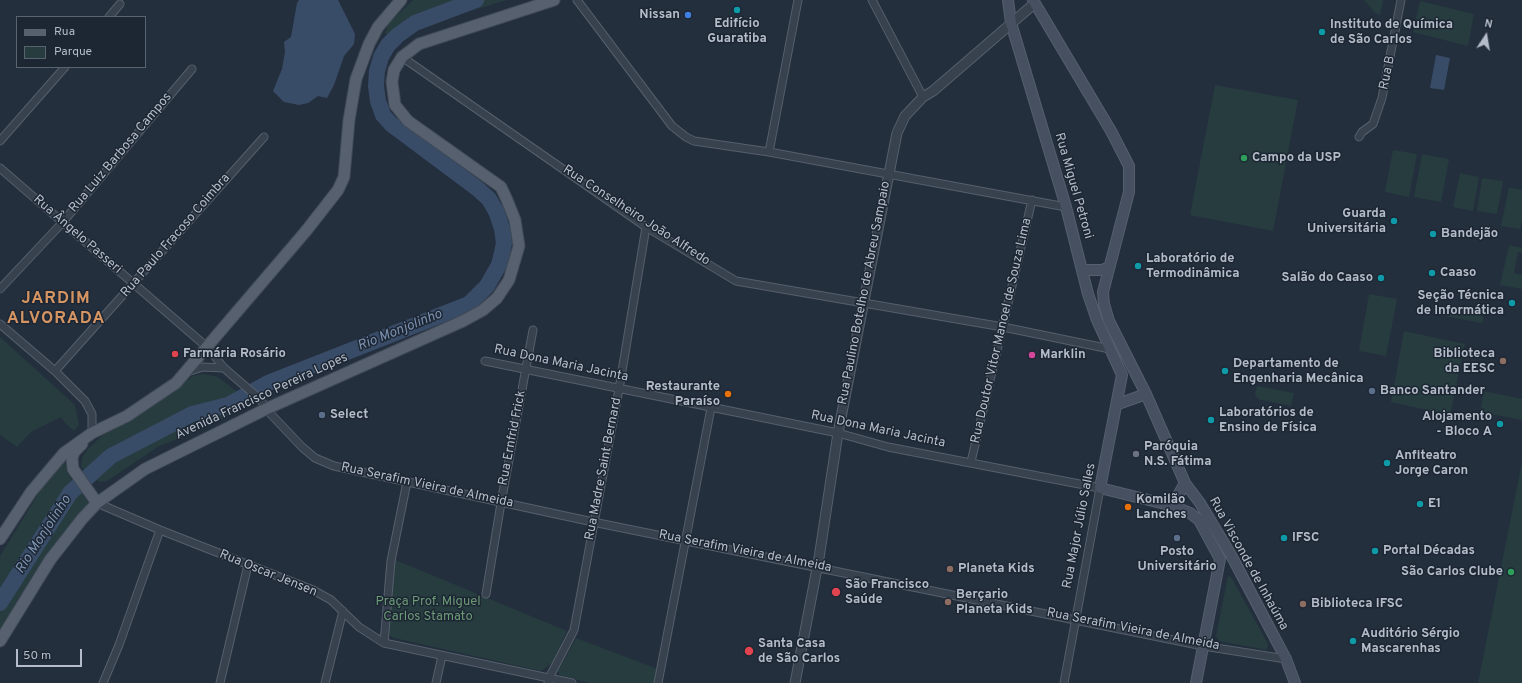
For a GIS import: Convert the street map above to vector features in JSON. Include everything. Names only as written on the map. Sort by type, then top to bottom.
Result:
[{"type":"main road","points":[[0,538],[47,472],[64,453],[92,433],[154,399],[176,383],[208,348],[245,301],[306,231],[338,190],[344,176],[349,120],[356,79],[369,44],[378,27],[401,0]]},
{"type":"main road","name":"Avenida Francisco Pereira Lopes","points":[[0,641],[50,560],[97,503],[113,491],[162,459],[264,405],[463,321],[483,310],[497,298],[511,275],[519,246],[516,220],[501,187],[408,121],[399,110],[395,105],[392,82],[394,70],[402,57],[419,44],[554,0]]},
{"type":"main road","name":"Rua Miguel Petroni","points":[[1008,0],[1011,23],[1066,207],[1082,270],[1097,320],[1122,375]]},
{"type":"main road","name":"Rua Visconde de Inhaúma","points":[[1034,2],[1111,131],[1128,166],[1129,192],[1103,292],[1104,304],[1109,321],[1146,394],[1185,483],[1200,503],[1231,555],[1286,659],[1295,683]]},
{"type":"main road","points":[[1082,270],[1102,270],[1109,267]]},
{"type":"main road","name":"Rua Major Júlio Salles","points":[[1100,488],[1118,404],[1122,375]]},
{"type":"main road","points":[[1118,404],[1146,394]]},
{"type":"main road","points":[[92,433],[74,452],[72,458],[73,469],[97,503]]},
{"type":"main road","points":[[1164,504],[1176,499],[1185,483]]},
{"type":"main road","name":"Rua Dona Maria Jacinta","points":[[1100,488],[1181,509],[1199,520],[1220,559]]},
{"type":"main road","points":[[87,489],[113,491]]},
{"type":"main road","points":[[1196,683],[1220,559],[1224,555],[1231,555]]},
{"type":"street","points":[[577,0],[672,126],[679,133],[694,141],[769,152],[1066,207]]},
{"type":"street","points":[[769,152],[798,0]]},
{"type":"street","points":[[872,0],[923,97]]},
{"type":"street","name":"Rua B","points":[[1359,138],[1362,132],[1373,124],[1382,98],[1401,0]]},
{"type":"street","name":"Rua Paulino Botelho de Abreu Sampaio","points":[[795,683],[817,567],[838,433],[897,133],[905,116],[923,97],[933,91],[1034,2]]},
{"type":"street","points":[[109,16],[120,4]]},
{"type":"street","name":"Rua Conselheiro João Alfredo","points":[[402,57],[646,226],[736,281],[1003,327],[1110,349]]},
{"type":"street","points":[[0,141],[64,68]]},
{"type":"street","name":"Rua Luiz Barbosa Campos","points":[[0,289],[62,223],[192,69]]},
{"type":"street","name":"Rua Paulo Fracoso Coimbra","points":[[55,371],[264,137]]},
{"type":"street","name":"Rua Ângelo Passeri","points":[[0,168],[133,285],[208,348],[224,368],[237,380]]},
{"type":"street","name":"Rua Doutor Vitor Manoel de Souza Lima","points":[[971,462],[1032,200]]},
{"type":"street","name":"Rua Madre Saint Bernard","points":[[548,680],[574,630],[619,389],[646,226]]},
{"type":"street","points":[[0,324],[55,371],[85,401],[92,414],[92,433]]},
{"type":"street","name":"Rua Ernfrid Frick","points":[[486,594],[533,330]]},
{"type":"street","name":"Rua Dona Maria Jacinta","points":[[485,361],[838,433],[888,447],[1100,488]]},
{"type":"street","points":[[186,372],[203,367],[224,368]]},
{"type":"street","name":"Rua Serafim Vieira de Almeida","points":[[237,380],[264,405],[302,447],[315,458],[334,466],[501,503],[1203,646],[1286,659]]},
{"type":"street","points":[[658,683],[711,408]]},
{"type":"street","points":[[384,643],[391,561],[407,482]]},
{"type":"street","name":"Rua Major Júlio Salles","points":[[1064,683],[1100,488]]},
{"type":"street","name":"Rua Oscar Jensen","points":[[97,503],[160,530],[313,590],[331,600],[359,627],[384,643],[548,680],[572,683]]},
{"type":"street","points":[[104,683],[160,530]]},
{"type":"street","points":[[220,683],[248,565]]},
{"type":"street","points":[[324,683],[343,611]]},
{"type":"street","points":[[436,683],[442,656]]},
{"type":"green space","points":[[413,0],[507,0],[421,26],[405,36],[385,34],[388,24]]},
{"type":"green space","points":[[1364,0],[1383,0],[1380,15],[1375,13]]},
{"type":"green space","points":[[1420,1],[1474,14],[1468,46],[1413,32]]},
{"type":"green space","name":"Campo da USP","points":[[1215,85],[1298,100],[1273,231],[1190,215]]},
{"type":"green space","points":[[1393,150],[1417,154],[1409,197],[1385,192]]},
{"type":"green space","points":[[1422,154],[1449,159],[1441,202],[1414,197]]},
{"type":"green space","points":[[1460,173],[1479,177],[1473,211],[1453,207]]},
{"type":"green space","points":[[1482,178],[1503,181],[1497,214],[1477,211]]},
{"type":"green space","points":[[1509,187],[1522,190],[1522,220],[1520,229],[1501,226]]},
{"type":"green space","points":[[1509,245],[1522,248],[1522,253],[1518,252],[1514,273],[1522,275],[1522,289],[1500,285]]},
{"type":"green space","points":[[1369,294],[1397,299],[1386,356],[1359,351]]},
{"type":"green space","points":[[1446,306],[1479,312],[1483,317],[1483,321],[1481,323],[1444,316]]},
{"type":"green space","points":[[1404,331],[1465,344],[1450,415],[1391,402]]},
{"type":"green space","points":[[0,337],[75,405],[79,425],[74,431],[61,417],[31,432],[17,447],[0,435]]},
{"type":"green space","points":[[204,374],[218,377],[239,393],[245,400],[246,406],[203,429],[159,446],[107,481],[100,482],[96,480],[81,467],[82,458],[87,450],[104,434],[155,405],[193,376]]},
{"type":"green space","points":[[1257,386],[1294,393],[1291,406],[1258,399],[1255,395]]},
{"type":"green space","points":[[1484,391],[1522,399],[1522,420],[1480,412]]},
{"type":"green space","points":[[65,460],[67,473],[89,503],[71,523],[45,558],[0,630],[0,556],[48,478]]},
{"type":"green space","name":"São Carlos Clube","points":[[1522,462],[1522,683],[1478,683]]},
{"type":"green space","name":"Praça Prof. Miguel Carlos Stamato","points":[[393,559],[567,631],[552,663],[541,671],[394,638],[389,635],[388,628]]},
{"type":"green space","points":[[1228,576],[1231,577],[1268,644],[1267,650],[1219,641],[1216,636]]},
{"type":"green space","points":[[576,638],[658,669],[655,683],[591,683],[562,676],[558,671]]},
{"type":"water","points":[[299,0],[338,0],[355,34],[354,44],[344,56],[334,85],[327,98],[318,96],[308,103],[299,105],[284,102],[273,91],[282,69],[285,52],[284,42],[291,37],[297,3]]},
{"type":"water","points":[[1436,55],[1450,58],[1444,90],[1430,88]]},
{"type":"waterway","name":"Rio Monjolinho","points":[[0,603],[70,493],[111,456],[192,414],[228,405],[268,383],[469,304],[487,286],[499,265],[504,243],[502,229],[497,213],[489,199],[478,189],[391,124],[383,115],[378,101],[376,86],[377,71],[381,57],[388,45],[398,35],[415,23],[476,0]]},
{"type":"place","name":"Edifício Guaratiba","points":[[737,10]]},
{"type":"place","name":"Nissan","points":[[688,15]]},
{"type":"place","name":"Instituto de Química de São Carlos","points":[[1322,32]]},
{"type":"place","name":"Campo da USP","points":[[1244,158]]},
{"type":"place","name":"Guarda Universitária","points":[[1394,221]]},
{"type":"place","name":"Bandejão","points":[[1433,234]]},
{"type":"place","name":"Laboratório de Termodinâmica","points":[[1138,266]]},
{"type":"place","name":"Caaso","points":[[1432,273]]},
{"type":"place","name":"Salão do Caaso","points":[[1381,278]]},
{"type":"place","name":"Seção Técnica de Informática","points":[[1512,303]]},
{"type":"place","name":"Farmária Rosário","points":[[175,354]]},
{"type":"place","name":"Marklin","points":[[1032,355]]},
{"type":"place","name":"Biblioteca da EESC","points":[[1503,361]]},
{"type":"place","name":"Departamento de Engenharia Mecânica","points":[[1225,371]]},
{"type":"place","name":"Banco Santander","points":[[1372,391]]},
{"type":"place","name":"Restaurante Paraíso","points":[[728,394]]},
{"type":"place","name":"Select","points":[[322,415]]},
{"type":"place","name":"Laboratórios de Ensino de Física","points":[[1211,420]]},
{"type":"place","name":"Alojamento - Bloco A","points":[[1500,424]]},
{"type":"place","name":"Paróquia N.S. Fátima","points":[[1136,454]]},
{"type":"place","name":"Anfiteatro Jorge Caron","points":[[1387,463]]},
{"type":"place","name":"E1","points":[[1420,504]]},
{"type":"place","name":"Komilão Lanches","points":[[1128,507]]},
{"type":"place","name":"Posto Universitário","points":[[1177,538]]},
{"type":"place","name":"IFSC","points":[[1284,538]]},
{"type":"place","name":"Portal Décadas","points":[[1375,551]]},
{"type":"place","name":"Planeta Kids","points":[[950,569]]},
{"type":"place","name":"São Carlos Clube","points":[[1511,572]]},
{"type":"place","name":"São Francisco Saúde","points":[[836,592]]},
{"type":"place","name":"Berçario Planeta Kids","points":[[948,602]]},
{"type":"place","name":"Biblioteca IFSC","points":[[1303,604]]},
{"type":"place","name":"Auditório Sérgio Mascarenhas","points":[[1353,641]]},
{"type":"place","name":"Santa Casa de São Carlos","points":[[749,651]]},
{"type":"district","name":"JARDIM ALVORADA","points":[[56,310]]}]
